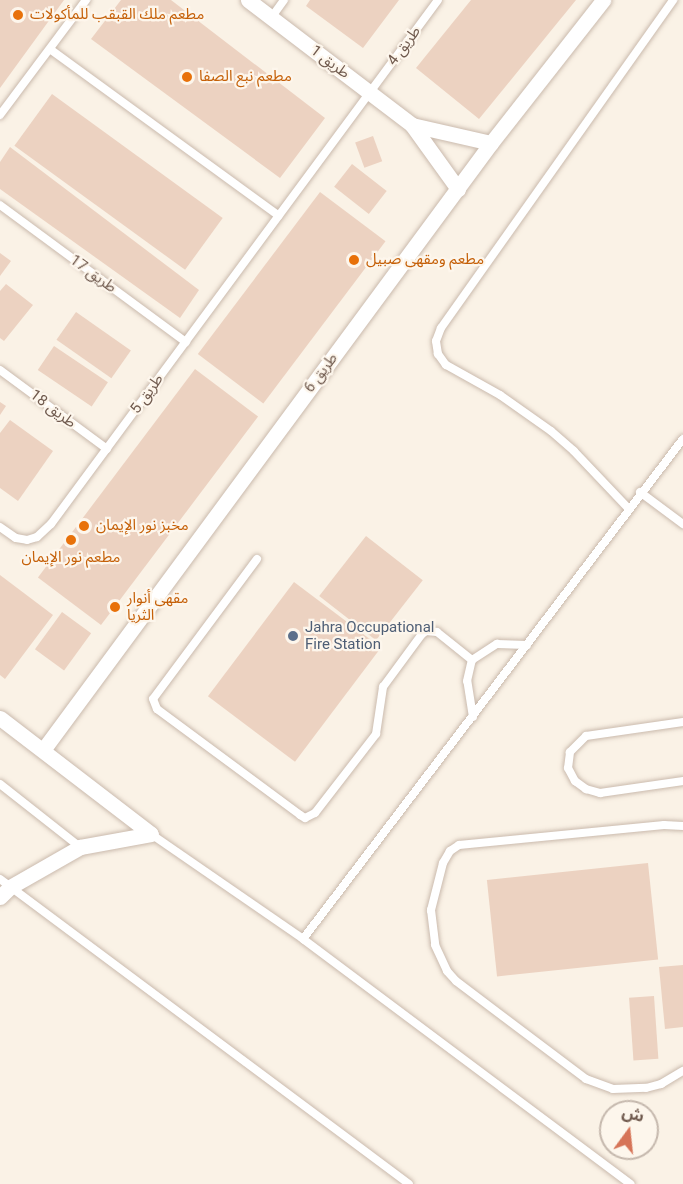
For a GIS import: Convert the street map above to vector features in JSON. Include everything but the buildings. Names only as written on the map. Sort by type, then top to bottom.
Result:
[{"type":"street","name":"طريق 1","points":[[248,0],[412,124],[458,189]]},
{"type":"street","name":"طريق 6","points":[[43,750],[491,144],[603,0]]},
{"type":"street","name":"طريق 1","points":[[412,124],[491,144]]},
{"type":"street","points":[[0,718],[151,834]]},
{"type":"street","points":[[3,888],[80,847],[151,834]]},
{"type":"lane","points":[[0,115],[86,0]]},
{"type":"lane","points":[[271,18],[284,0]]},
{"type":"lane","name":"طريق 4","points":[[370,92],[438,0]]},
{"type":"lane","points":[[628,508],[574,452],[550,431],[500,395],[446,365],[438,354],[436,341],[448,319],[673,0]]},
{"type":"lane","points":[[50,49],[279,216]]},
{"type":"lane","name":"طريق 5","points":[[0,526],[16,538],[27,540],[37,537],[51,524],[370,92]]},
{"type":"lane","name":"طريق 17","points":[[0,206],[186,342]]},
{"type":"lane","name":"طريق 18","points":[[0,370],[106,449]]},
{"type":"lane","points":[[303,939],[473,717],[640,492],[683,439]]},
{"type":"lane","points":[[640,492],[683,524]]},
{"type":"lane","points":[[256,559],[153,699],[157,709],[305,818],[315,813],[376,734],[383,687],[422,634],[426,631],[437,632],[472,660]]},
{"type":"lane","points":[[473,717],[467,681],[472,660],[497,644],[527,645]]},
{"type":"lane","points":[[683,722],[586,736],[570,752],[568,768],[575,782],[586,789],[600,793],[683,781]]},
{"type":"lane","points":[[0,784],[80,847]]},
{"type":"lane","points":[[681,1076],[646,1088],[624,1090],[600,1086],[573,1071],[447,972],[435,945],[431,910],[443,862],[450,851],[459,845],[664,825],[683,826]]},
{"type":"lane","points":[[151,834],[303,939],[630,1184]]},
{"type":"lane","points":[[3,888],[409,1184]]},
{"type":"place","name":"مطعم ملك القبقب للمأكولات","points":[[18,15]]},
{"type":"place","name":"مطعم نبع الصفا","points":[[187,77]]},
{"type":"place","name":"مطعم ومقهى صبيل","points":[[354,260]]},
{"type":"place","name":"مخبز نور الإيمان","points":[[84,526]]},
{"type":"place","name":"مطعم نور الإيمان","points":[[71,540]]},
{"type":"place","name":"مقهى أنوار الثريا","points":[[115,607]]},
{"type":"place","name":"Jahra Occupational Fire Station","points":[[293,636]]}]
